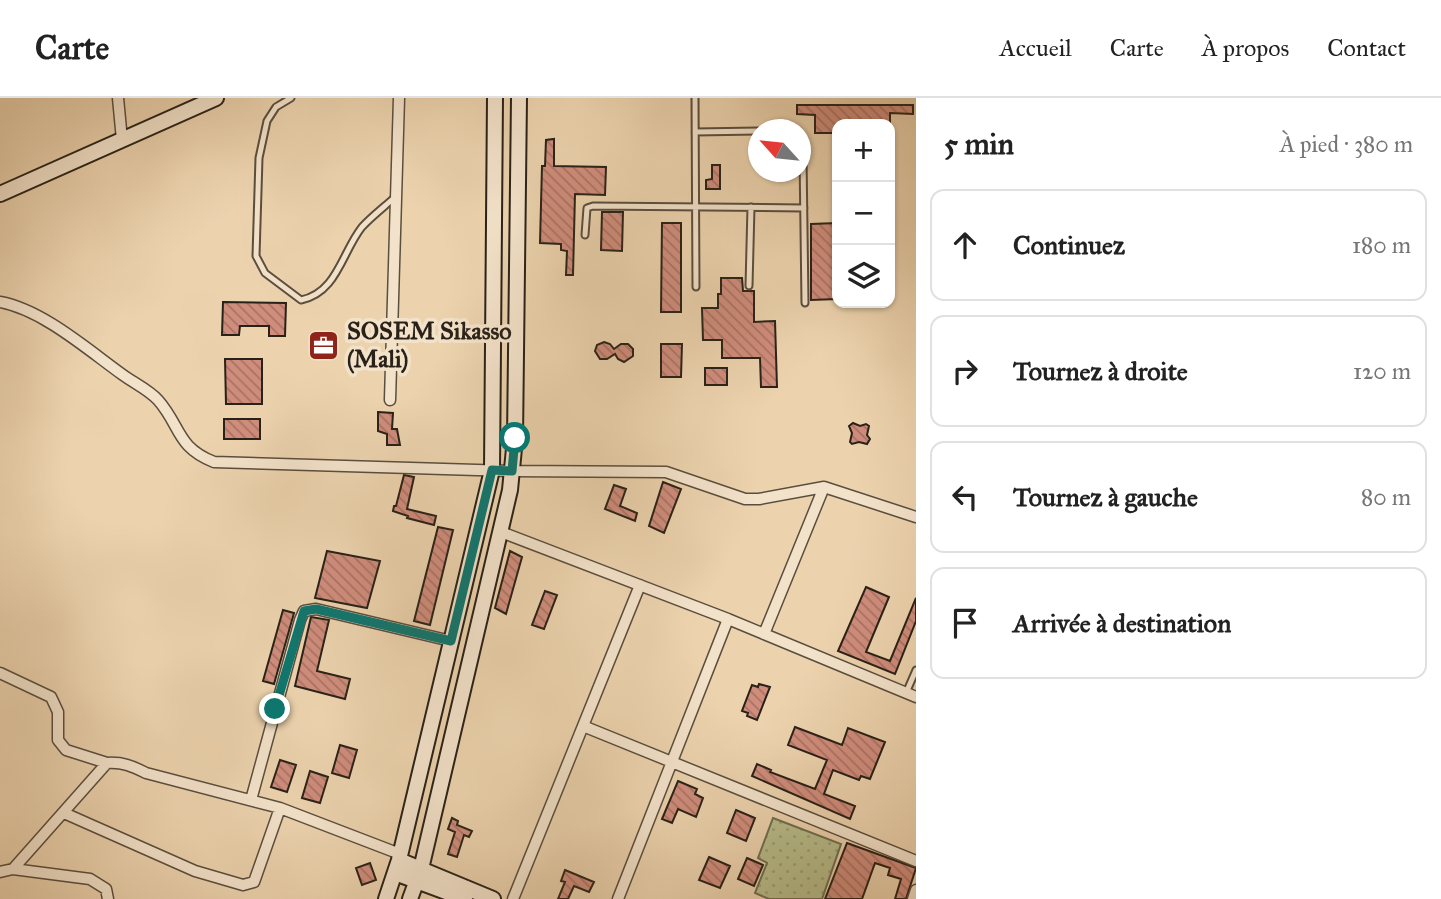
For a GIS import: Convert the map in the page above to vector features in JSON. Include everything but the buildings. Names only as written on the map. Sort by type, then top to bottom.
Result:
[{"type":"street","points":[[118,98],[122,140]]},
{"type":"street","points":[[0,194],[216,98]]},
{"type":"street","points":[[390,400],[400,98]]},
{"type":"street","points":[[386,899],[398,862],[492,470],[495,98]]},
{"type":"street","points":[[410,899],[419,875],[510,490],[515,438],[519,98]]},
{"type":"street","points":[[0,302],[15,305],[56,327],[158,399],[186,446],[214,462],[512,471],[666,472],[745,499],[824,486],[916,517]]},
{"type":"street","points":[[764,634],[824,486]]},
{"type":"street","points":[[501,532],[728,619],[911,695]]},
{"type":"street","points":[[513,899],[640,585]]},
{"type":"street","points":[[251,800],[304,611],[316,609],[451,641]]},
{"type":"street","points":[[618,899],[728,619]]},
{"type":"street","points":[[0,673],[51,697],[58,712],[58,740],[66,750],[107,763],[119,762],[146,773],[280,808],[398,862],[465,899]]},
{"type":"street","points":[[583,726],[916,861]]},
{"type":"street","points":[[13,869],[107,763]]},
{"type":"street","points":[[64,813],[195,871],[243,885],[254,881],[280,808]]},
{"type":"street","points":[[0,872],[13,869],[90,879],[106,889],[108,899]]},
{"type":"street","points":[[419,875],[493,899]]},
{"type":"street","points":[[913,899],[916,890]]},
{"type":"lane","points":[[291,98],[276,107],[267,121],[259,159],[256,256],[265,273],[301,300],[311,298],[331,281],[362,228],[397,196]]},
{"type":"lane","points":[[695,98],[696,287]]},
{"type":"lane","points":[[695,132],[748,131]]},
{"type":"lane","points":[[804,182],[805,303]]},
{"type":"lane","points":[[585,235],[587,208],[593,206],[804,208]]},
{"type":"lane","points":[[749,286],[751,207]]},
{"type":"lane","points":[[911,695],[916,670]]},
{"type":"green space","points":[[773,818],[841,844],[822,899],[769,899],[755,893],[767,863],[758,858]]},
{"type":"place","name":"SOSEM Sikasso (Mali)","points":[[324,345]]},
{"type":"route","points":[[275,709],[304,611],[316,609],[451,641],[492,470],[512,471],[515,438]]}]
